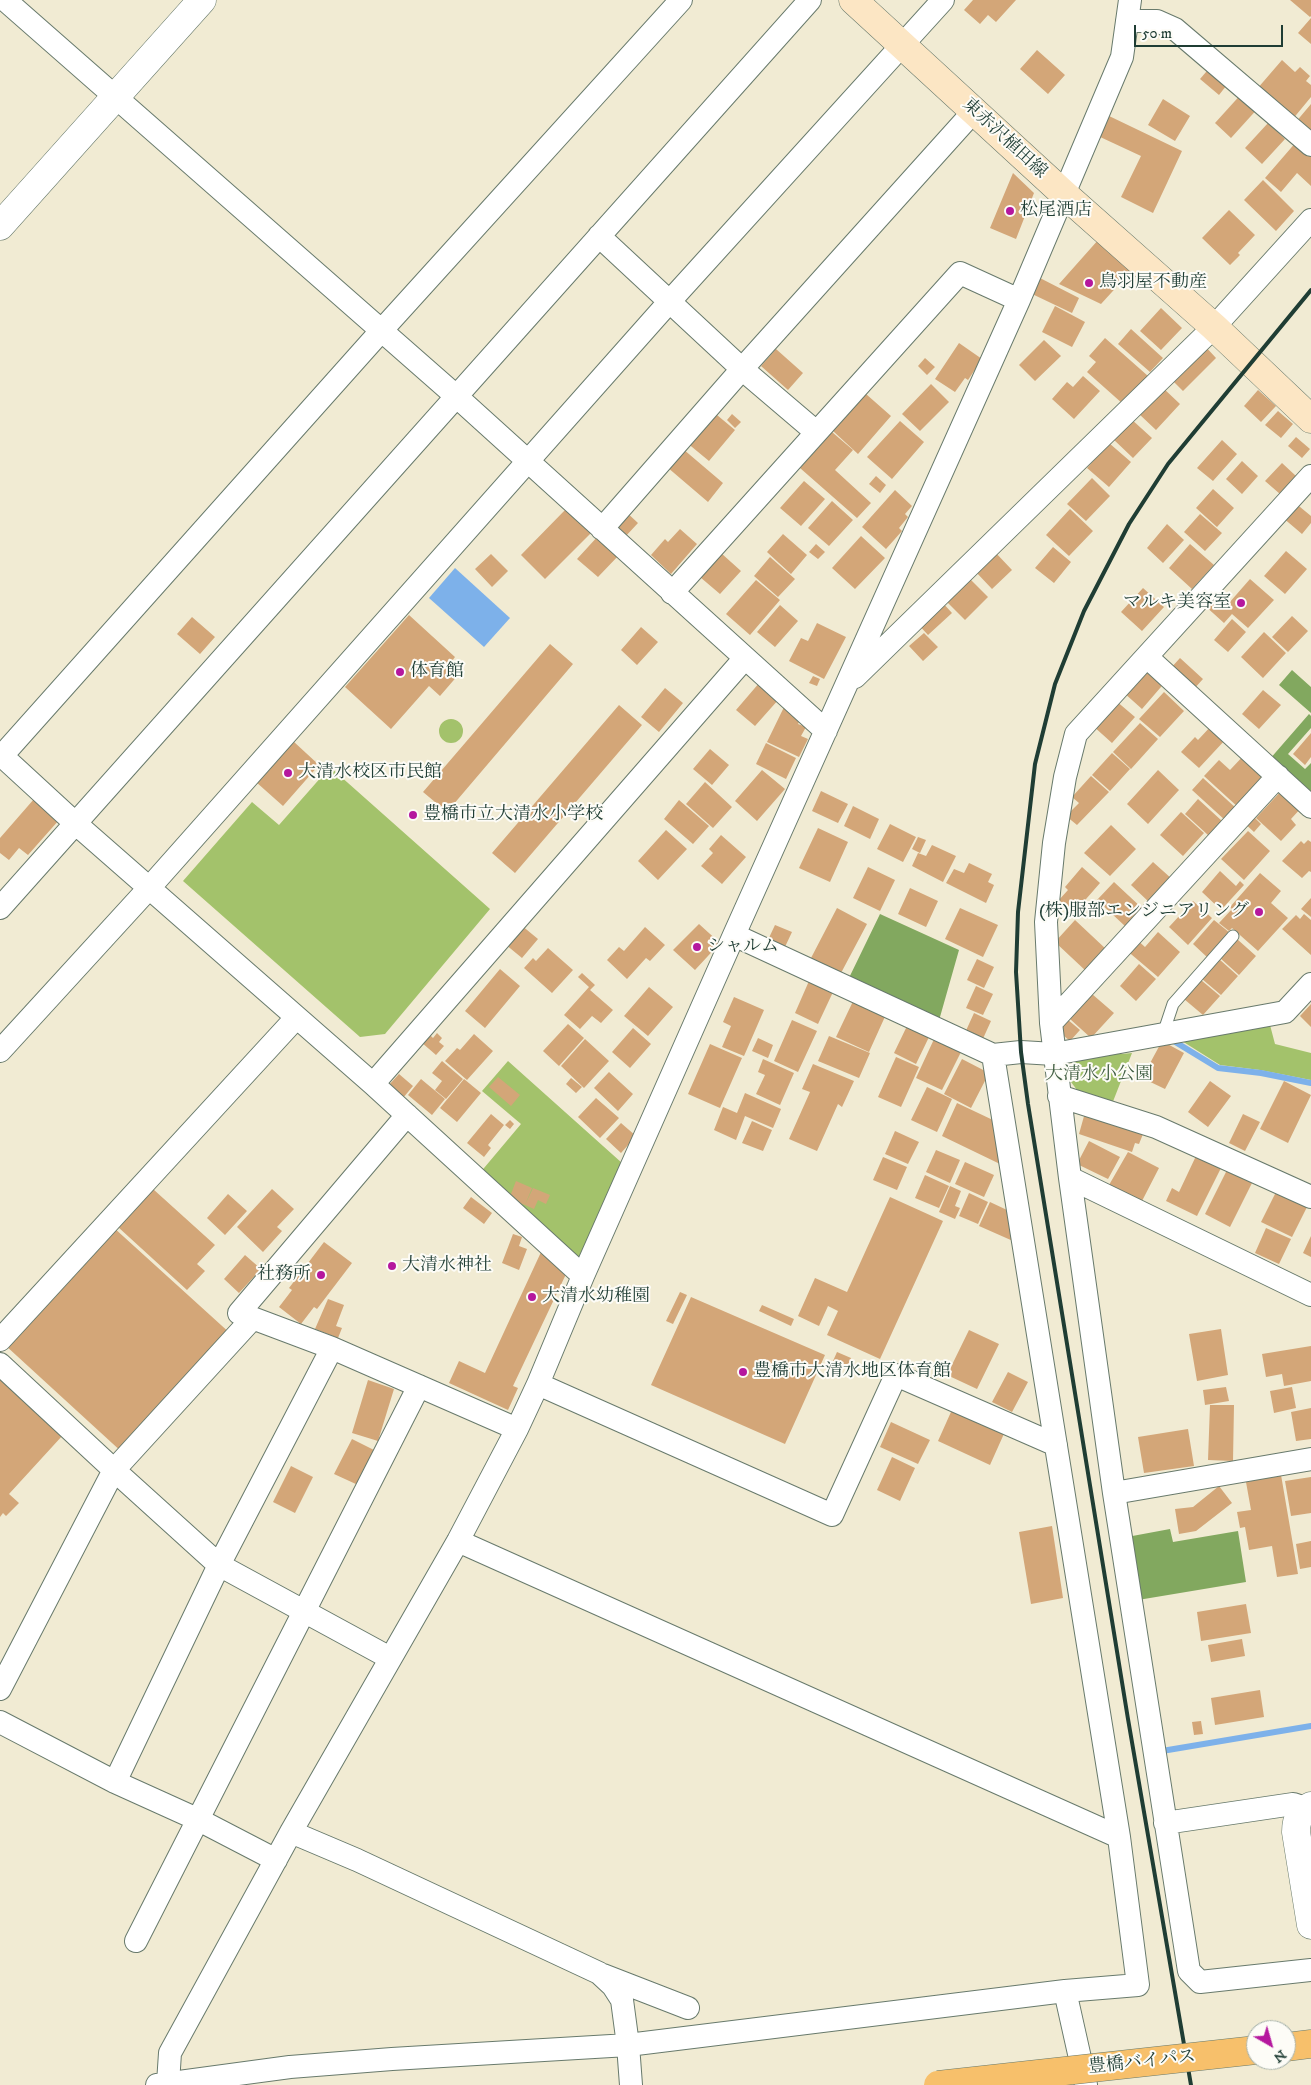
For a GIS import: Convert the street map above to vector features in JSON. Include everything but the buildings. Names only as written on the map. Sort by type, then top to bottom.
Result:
[{"type":"highway","points":[[1296,2046],[1311,2044]]},
{"type":"highway","name":"豊橋バイパス","points":[[938,2085],[1246,2051]]},
{"type":"main road","name":"東赤沢植田線","points":[[854,0],[1064,194],[1214,327],[1311,419]]},
{"type":"street","points":[[5,0],[456,396],[826,731]]},
{"type":"street","points":[[0,226],[202,0]]},
{"type":"street","points":[[583,1276],[373,1084],[1,756],[381,331],[681,0]]},
{"type":"street","points":[[0,908],[810,0]]},
{"type":"street","points":[[0,1051],[150,887],[670,301],[943,0]]},
{"type":"street","points":[[993,1055],[1119,1837],[1138,1985],[1065,1992],[628,2045],[373,2060],[290,2067],[163,2084],[170,2053],[291,1832],[458,1542],[517,1429],[564,1333],[583,1276],[626,1192],[734,935],[848,685],[1019,300],[1122,57],[1128,10],[1175,29],[1311,145]]},
{"type":"street","points":[[602,529],[742,369],[974,111]]},
{"type":"street","points":[[848,685],[1214,327],[1311,220]]},
{"type":"street","points":[[599,236],[742,369],[816,432]]},
{"type":"street","points":[[672,593],[960,273],[1019,300]]},
{"type":"street","points":[[1311,476],[1148,658],[1076,734],[1065,777],[1054,843],[1046,922],[1051,1023],[1070,1178],[1114,1494],[1189,1971],[1200,1982],[1311,1970]]},
{"type":"street","points":[[373,1084],[745,658]]},
{"type":"street","points":[[1148,658],[1311,807]]},
{"type":"street","points":[[1051,1023],[1278,776]]},
{"type":"street","points":[[734,935],[993,1055],[1021,1052],[1054,1054],[1285,1012],[1311,984]]},
{"type":"street","points":[[0,1340],[296,1018]]},
{"type":"street","points":[[1059,1096],[1156,1127],[1311,1197]]},
{"type":"street","points":[[407,1115],[239,1313],[332,1348],[517,1429]]},
{"type":"street","points":[[1070,1178],[1311,1295]]},
{"type":"street","points":[[0,1689],[114,1470],[252,1319]]},
{"type":"street","points":[[115,1782],[219,1565],[332,1348]]},
{"type":"street","points":[[0,1364],[219,1565],[304,1613],[390,1658]]},
{"type":"street","points":[[538,1384],[832,1515],[880,1402],[896,1375],[1056,1445]]},
{"type":"street","points":[[136,1941],[420,1386]]},
{"type":"street","points":[[1114,1494],[1311,1459]]},
{"type":"street","points":[[458,1542],[1119,1837]]},
{"type":"street","points":[[0,1722],[115,1782],[199,1820],[276,1860]]},
{"type":"street","points":[[1165,1823],[1293,1804],[1308,1807],[1296,1823],[1296,1832],[1311,1925]]},
{"type":"street","points":[[291,1832],[357,1860],[599,1973],[688,2008]]},
{"type":"street","points":[[599,1973],[613,1986],[622,2000],[631,2085]]},
{"type":"street","points":[[1065,1992],[1086,2085]]},
{"type":"lane","points":[[1164,1034],[1173,1004],[1233,936]]},
{"type":"green space","points":[[1292,670],[1311,687],[1311,713],[1279,685]]},
{"type":"green space","points":[[1309,714],[1311,716],[1311,728],[1288,754],[1305,769],[1311,763],[1311,794],[1269,760]]},
{"type":"green space","points":[[451,719],[459,723],[463,731],[459,739],[451,743],[443,739],[439,731],[443,723]]},
{"type":"green space","points":[[330,767],[490,909],[385,1034],[360,1037],[183,881],[252,802],[279,825]]},
{"type":"green space","points":[[880,914],[959,950],[938,1024],[847,982]]},
{"type":"green space","points":[[1270,1025],[1275,1044],[1311,1053],[1311,1080],[1260,1070],[1220,1065],[1182,1041]]},
{"type":"green space","name":"大清水小公園","points":[[1116,1049],[1122,1054],[1132,1053],[1112,1104],[1077,1090],[1071,1082],[1073,1064],[1081,1056]]},
{"type":"green space","points":[[508,1061],[622,1163],[578,1262],[479,1174],[521,1124],[482,1091]]},
{"type":"green space","points":[[1170,1529],[1173,1542],[1238,1531],[1246,1582],[1138,1600],[1127,1537]]},
{"type":"water","points":[[455,568],[510,618],[484,647],[429,598]]},
{"type":"waterway","points":[[1172,1040],[1218,1068],[1261,1073],[1311,1083]]},
{"type":"waterway","points":[[1162,1751],[1311,1726]]},
{"type":"railway","points":[[1191,2085],[1128,1719],[1028,1104],[1021,1052],[1016,972],[1018,912],[1035,764],[1055,684],[1084,611],[1129,524],[1168,464],[1311,290]]},
{"type":"place","name":"松尾酒店","points":[[1010,211]]},
{"type":"place","name":"鳥羽屋不動産","points":[[1089,283]]},
{"type":"place","name":"マルキ美容室","points":[[1241,603]]},
{"type":"place","name":"体育館","points":[[400,672]]},
{"type":"place","name":"大清水校区市民館","points":[[288,773]]},
{"type":"place","name":"豊橋市立大清水小学校","points":[[413,815]]},
{"type":"place","name":"(株)服部エンジニアリング","points":[[1259,912]]},
{"type":"place","name":"シャルム","points":[[697,947]]},
{"type":"place","name":"大清水神社","points":[[392,1266]]},
{"type":"place","name":"社務所","points":[[321,1275]]},
{"type":"place","name":"大清水幼稚園","points":[[532,1297]]},
{"type":"place","name":"豊橋市大清水地区体育館","points":[[743,1372]]}]
